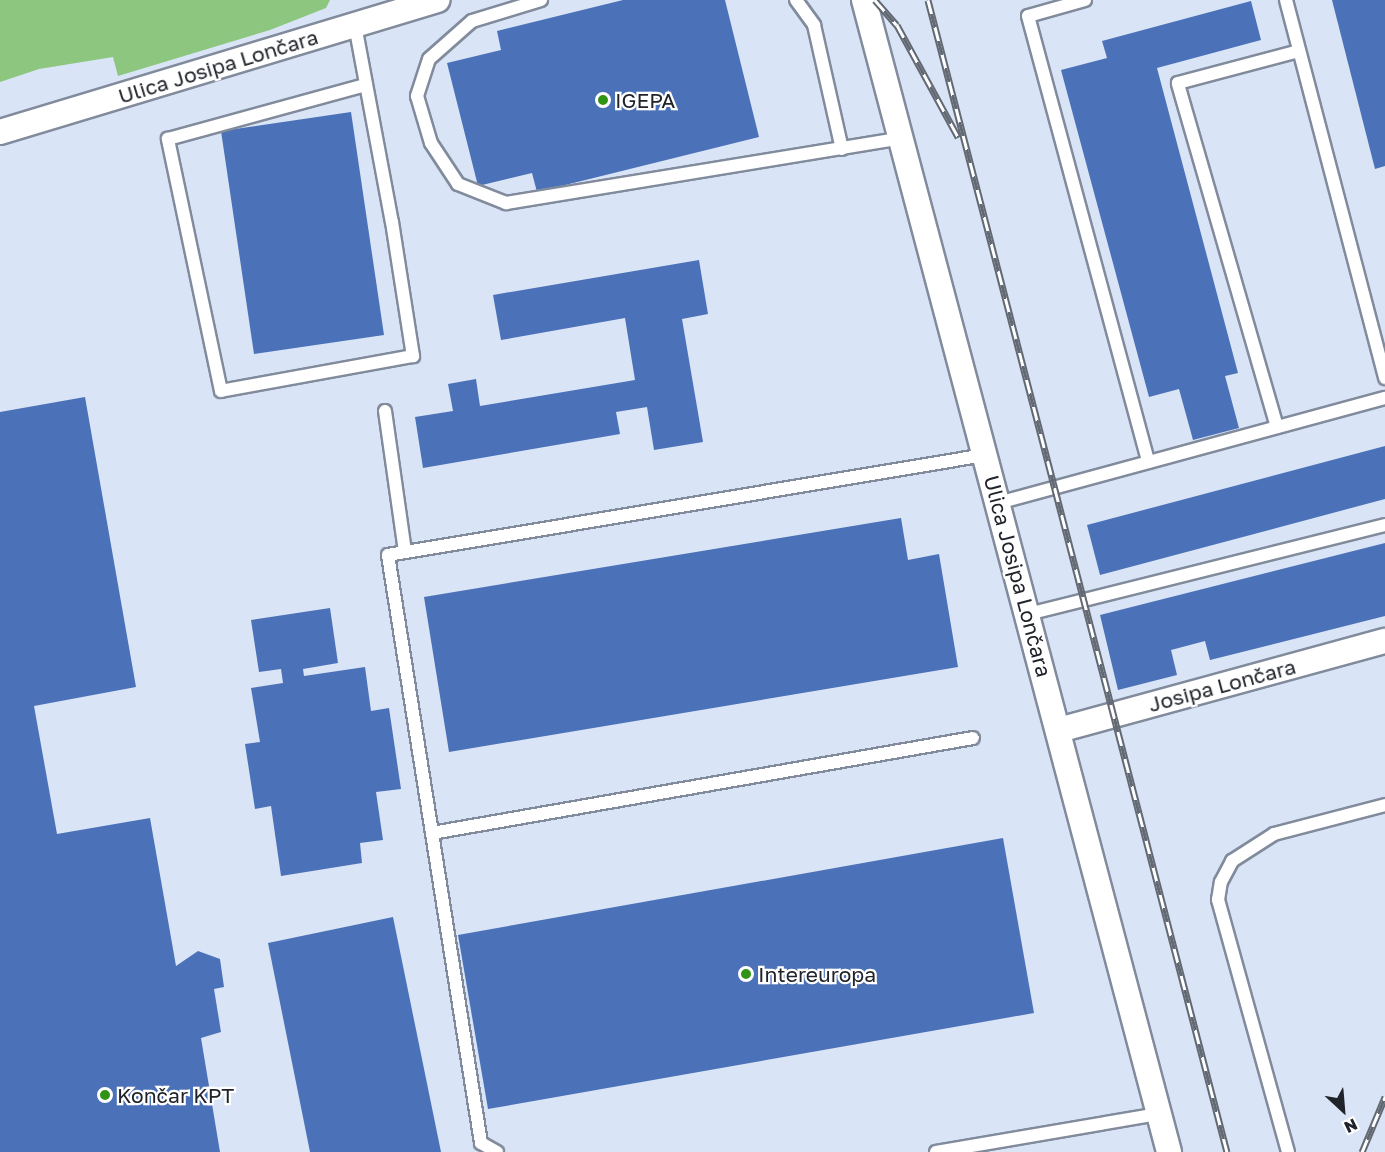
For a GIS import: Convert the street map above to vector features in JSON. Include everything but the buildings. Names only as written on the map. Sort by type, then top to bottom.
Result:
[{"type":"street","name":"Ulica Josipa Lončara","points":[[0,132],[437,0]]},
{"type":"street","name":"Ulica Josipa Lončara","points":[[864,0],[1169,1152]]},
{"type":"street","name":"Josipa Lončara","points":[[1059,730],[1385,641]]},
{"type":"lane","points":[[541,0],[471,21],[429,59],[417,96],[431,143],[458,184],[506,203],[901,138]]},
{"type":"lane","points":[[796,0],[814,25],[842,149]]},
{"type":"lane","points":[[1085,0],[1028,16],[1148,462]]},
{"type":"lane","points":[[1286,0],[1385,378]]},
{"type":"lane","points":[[355,25],[366,85],[413,356],[221,391],[168,139],[366,85]]},
{"type":"lane","points":[[1277,427],[1178,83],[1299,51]]},
{"type":"lane","points":[[998,503],[1385,398]]},
{"type":"lane","points":[[385,411],[405,552]]},
{"type":"lane","points":[[497,1152],[481,1143],[388,555],[986,455]]},
{"type":"lane","points":[[1028,614],[1385,525]]},
{"type":"lane","points":[[432,833],[973,738]]},
{"type":"lane","points":[[1288,1152],[1218,900],[1221,882],[1232,861],[1274,834],[1385,805]]},
{"type":"lane","points":[[936,1152],[1159,1114]]},
{"type":"green space","points":[[0,0],[330,0],[326,8],[270,30],[118,76],[113,57],[39,69],[0,82]]},
{"type":"railway","points":[[875,0],[897,25],[958,137]]},
{"type":"railway","points":[[928,0],[1227,1152]]},
{"type":"railway","points":[[1362,1152],[1385,1097]]},
{"type":"place","name":"IGEPA","points":[[603,100]]},
{"type":"place","name":"Intereuropa","points":[[746,974]]},
{"type":"place","name":"Končar KPT","points":[[105,1095]]}]
